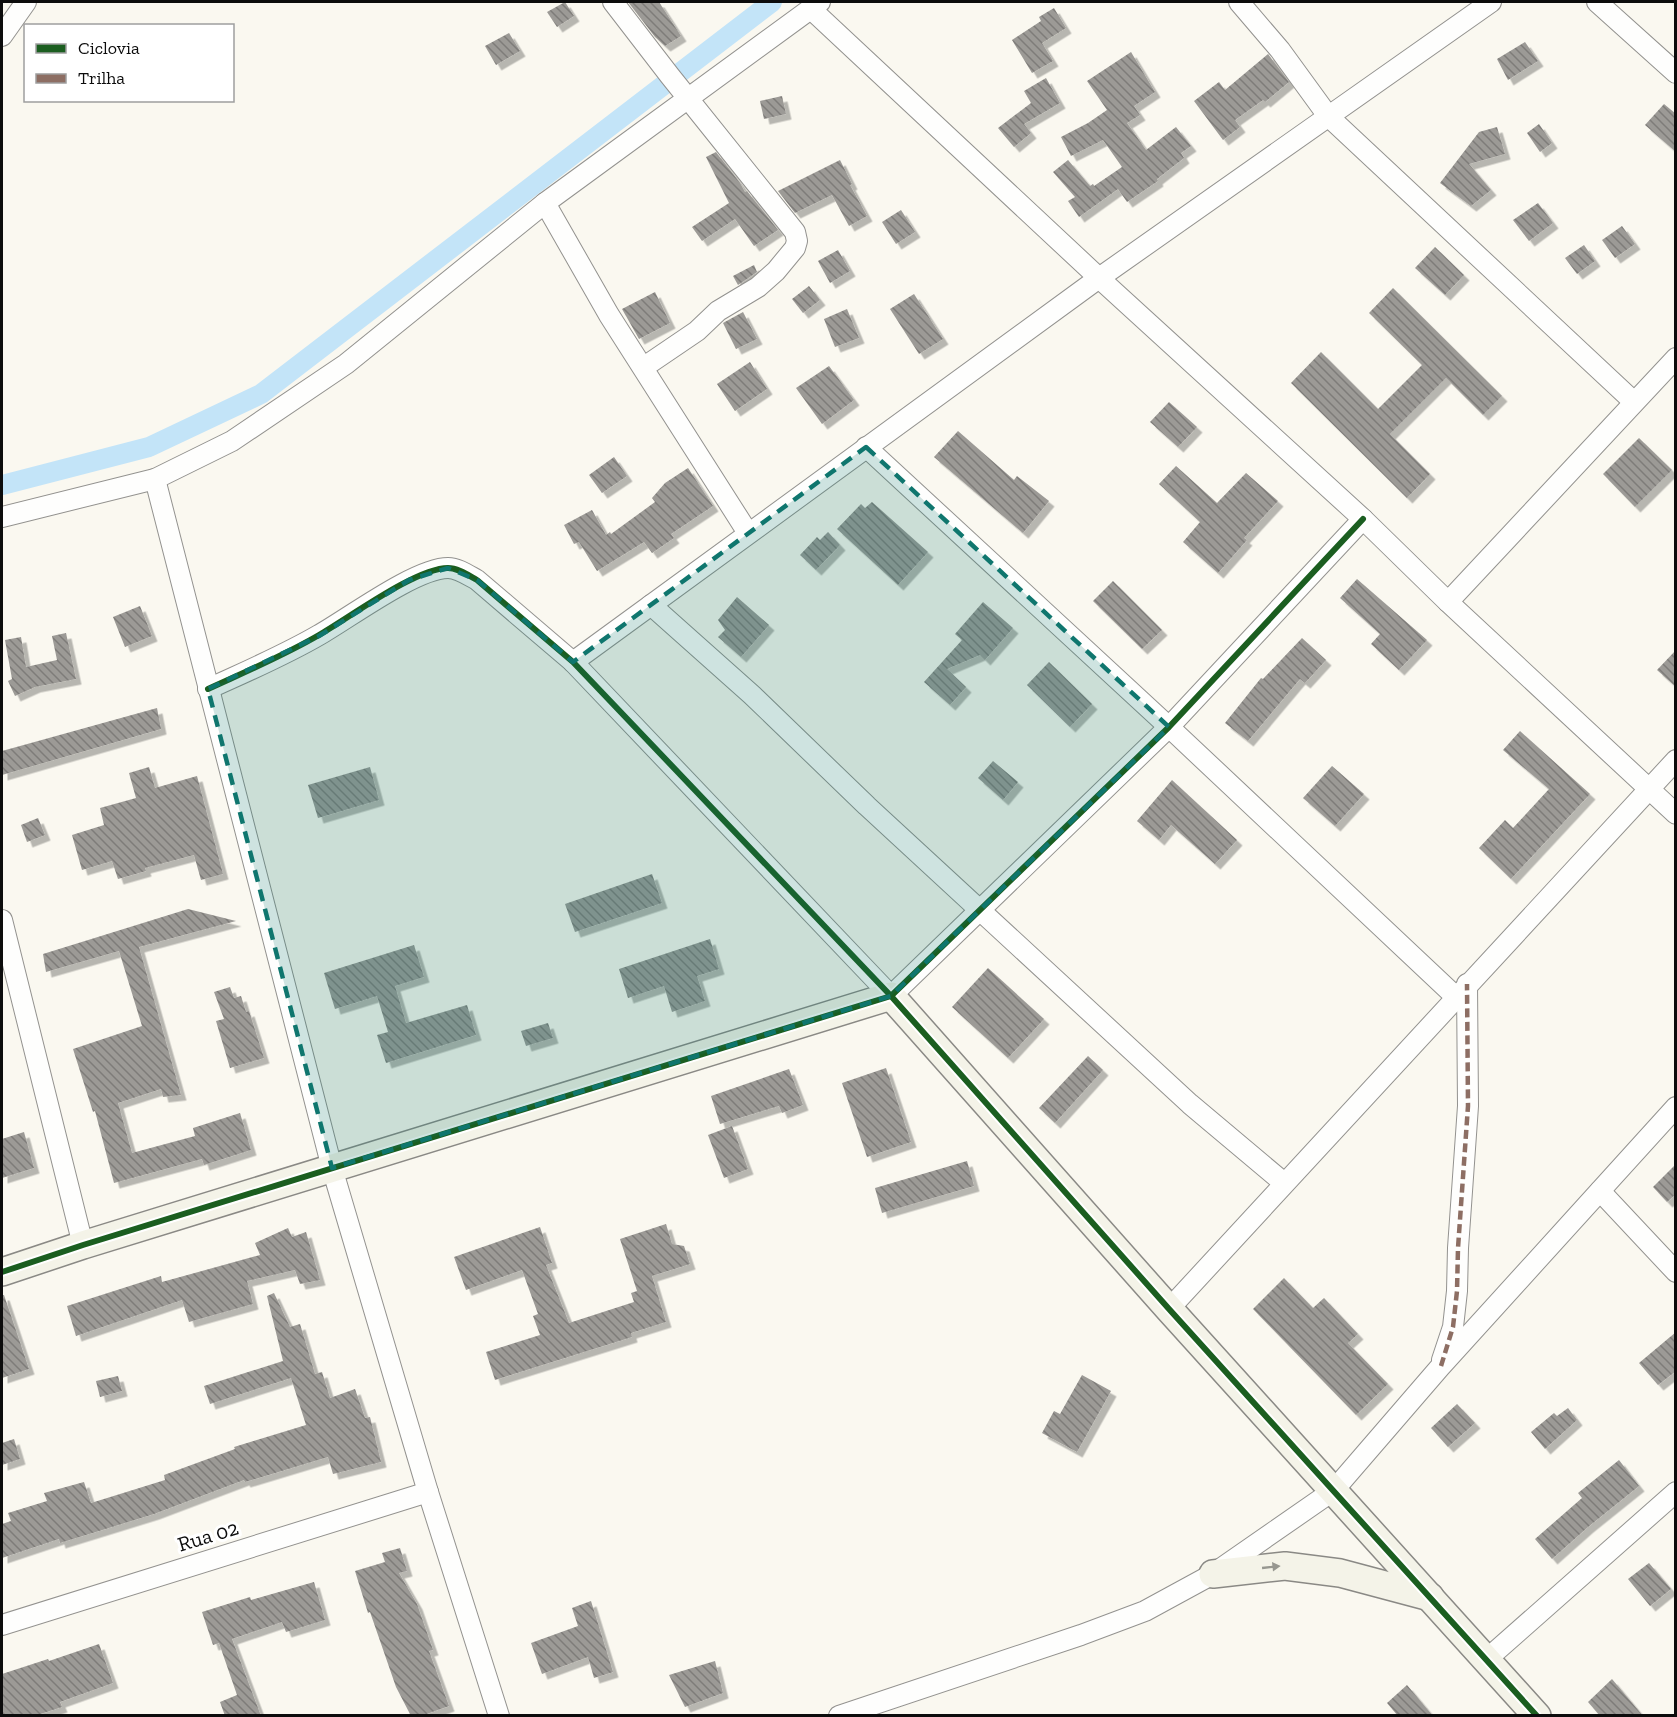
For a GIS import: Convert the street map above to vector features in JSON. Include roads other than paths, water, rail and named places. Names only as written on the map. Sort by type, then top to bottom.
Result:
[{"type":"street","points":[[2,36],[26,2]]},
{"type":"street","points":[[613,2],[795,232],[797,241],[795,248],[786,259],[758,287],[718,311],[697,331],[644,367]]},
{"type":"street","points":[[1239,2],[1280,50],[1328,116],[1634,402]]},
{"type":"street","points":[[573,662],[1099,278],[1491,2]]},
{"type":"street","points":[[1597,2],[1676,73]]},
{"type":"street","points":[[2,517],[155,478],[232,441],[346,364],[545,203],[816,5],[1099,278],[1363,519],[1448,602],[1676,814]]},
{"type":"street","points":[[545,203],[609,315],[748,533]]},
{"type":"street","points":[[1448,602],[1676,358]]},
{"type":"street","points":[[866,447],[1169,727],[1461,990],[1468,1106],[1457,1291],[1453,1327],[1441,1366]]},
{"type":"street","points":[[155,478],[332,1168],[428,1492],[499,1716]]},
{"type":"street","points":[[2,1272],[891,996],[1169,727],[1363,519]]},
{"type":"street","points":[[208,690],[319,636],[409,580],[427,572],[447,568],[460,570],[477,580],[573,662],[891,996],[1169,1309],[1537,1716]]},
{"type":"street","points":[[651,604],[752,695],[867,806],[1190,1104],[1284,1183]]},
{"type":"street","points":[[1169,1309],[1461,990],[1676,760]]},
{"type":"street","points":[[2,920],[83,1245]]},
{"type":"street","points":[[839,1716],[1081,1635],[1145,1611],[1213,1574],[1334,1490],[1441,1366],[1676,1107]]},
{"type":"street","points":[[1600,1191],[1676,1272]]},
{"type":"street","name":"Rua 02","points":[[2,1625],[428,1492]]},
{"type":"street","points":[[1487,1659],[1676,1492]]},
{"type":"street","points":[[1213,1574],[1285,1566],[1340,1573],[1430,1597]]},
{"type":"waterway","points":[[2,485],[149,447],[261,394],[772,2]]}]
